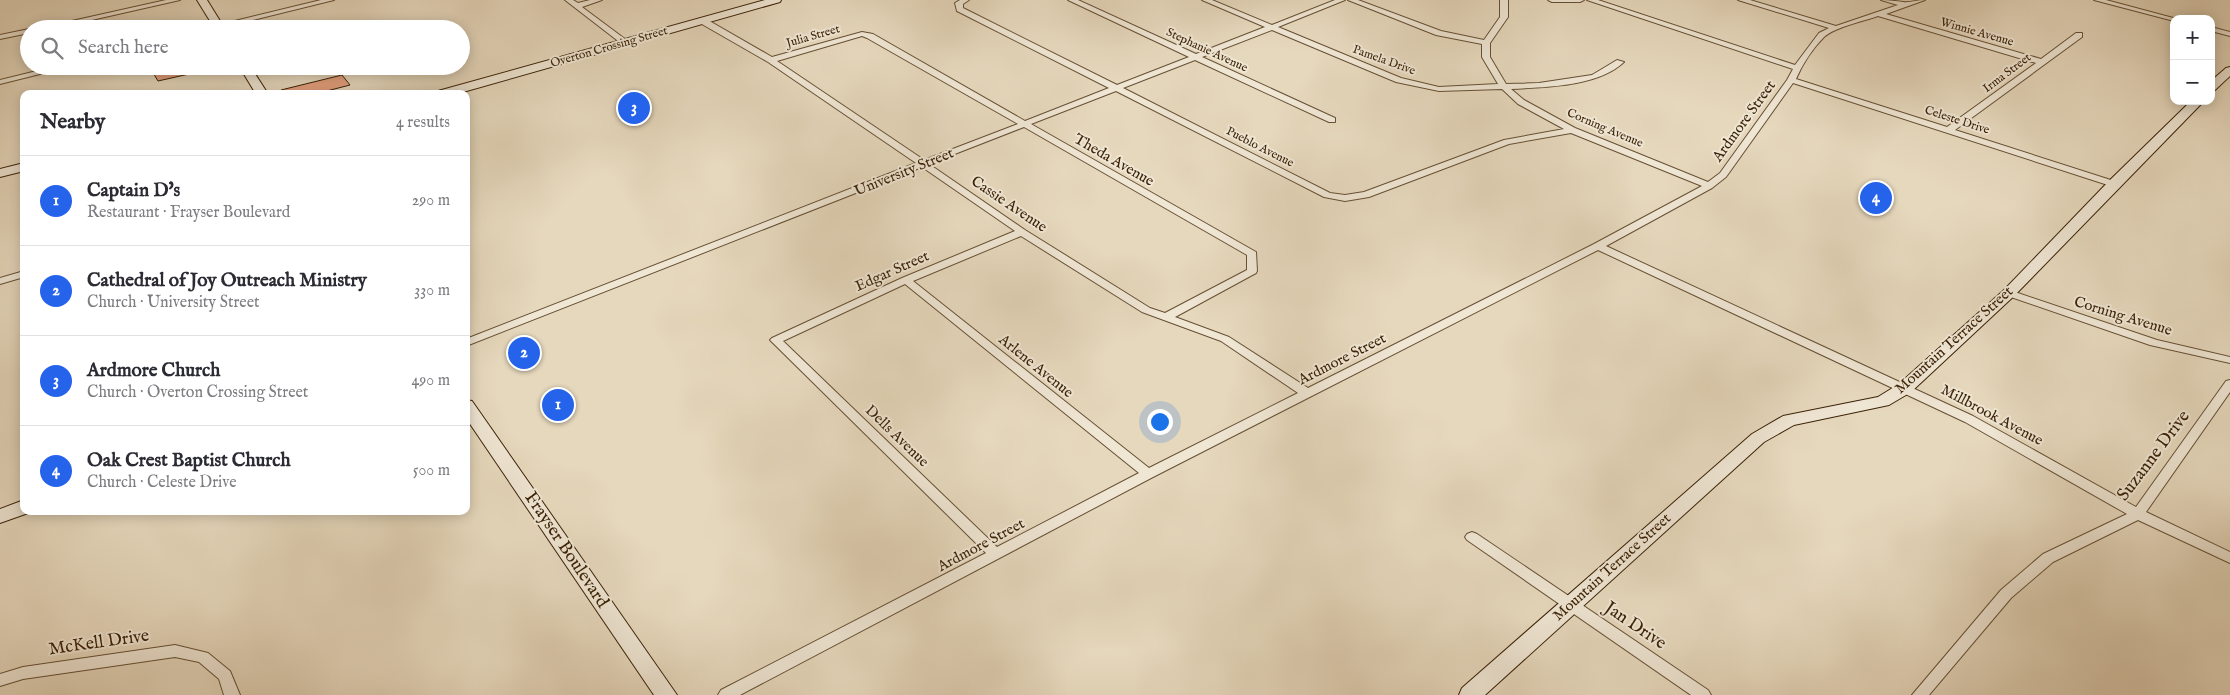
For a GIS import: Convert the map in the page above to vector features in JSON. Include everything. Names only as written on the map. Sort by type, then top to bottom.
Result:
[{"type":"street","points":[[82,20],[176,0]]},
{"type":"street","points":[[202,0],[215,20]]},
{"type":"street","points":[[248,20],[330,0]]},
{"type":"street","points":[[569,0],[625,42]]},
{"type":"street","points":[[577,6],[598,0]]},
{"type":"street","name":"Overton Crossing Street","points":[[456,90],[776,0]]},
{"type":"street","name":"Stephanie Avenue","points":[[1072,0],[1332,120]]},
{"type":"street","name":"Pamela Drive","points":[[1206,0],[1399,80],[1440,89],[1539,85],[1594,77],[1620,62]]},
{"type":"street","name":"University Street","points":[[470,341],[1341,0]]},
{"type":"street","points":[[1352,0],[1439,33],[1486,43],[1504,17],[1504,0]]},
{"type":"street","points":[[1552,0],[1580,0]]},
{"type":"street","points":[[1591,0],[1797,68]]},
{"type":"street","points":[[1742,0],[1836,28]]},
{"type":"street","points":[[1885,0],[1906,6]]},
{"type":"street","name":"Ardmore Street","points":[[726,695],[1148,474],[1598,246],[1709,186],[1723,175],[1822,35],[1836,28],[1921,0]]},
{"type":"street","points":[[2098,0],[2170,18]]},
{"type":"street","name":"Pueblo Avenue","points":[[962,2],[960,9],[1327,195],[1345,198],[1366,195],[1507,142],[1572,130]]},
{"type":"street","name":"Winnie Avenue","points":[[1878,14],[2040,62]]},
{"type":"street","name":"Cassie Avenue","points":[[703,20],[770,60],[1022,232],[1146,310],[1225,339],[1308,394]]},
{"type":"street","points":[[2215,30],[2230,34]]},
{"type":"street","points":[[0,37],[20,33]]},
{"type":"street","name":"Julia Street","points":[[770,60],[862,34]]},
{"type":"street","name":"Theda Avenue","points":[[862,34],[870,36],[1252,254],[1252,271],[1165,318]]},
{"type":"street","name":"Irma Street","points":[[1949,130],[2079,35]]},
{"type":"street","name":"Corning Avenue","points":[[1486,43],[1486,58],[1503,86],[1521,102],[1572,130],[1709,186]]},
{"type":"street","points":[[2225,80],[2230,70]]},
{"type":"street","points":[[0,82],[30,75]]},
{"type":"street","points":[[250,75],[259,90]]},
{"type":"street","name":"Celeste Drive","points":[[1791,80],[2114,184]]},
{"type":"street","name":"Mountain Terrace Street","points":[[1470,695],[1758,438],[1789,420],[1882,401],[1905,388],[2008,293],[2194,105]]},
{"type":"street","points":[[0,173],[20,168]]},
{"type":"street","name":"Edgar Street","points":[[776,340],[906,280],[1022,232]]},
{"type":"street","name":"Millbrook Avenue","points":[[1598,246],[1969,419],[2138,514],[2230,558]]},
{"type":"street","points":[[0,281],[20,275]]},
{"type":"street","name":"Arlene Avenue","points":[[906,280],[1148,474]]},
{"type":"street","name":"Corning Avenue","points":[[2008,293],[2154,343],[2230,360]]},
{"type":"street","name":"Dells Avenue","points":[[776,340],[996,554]]},
{"type":"street","name":"Suzanne Drive","points":[[1920,695],[2006,594],[2048,558],[2138,514],[2230,384]]},
{"type":"street","name":"Frayser Boulevard","points":[[470,411],[666,695]]},
{"type":"street","points":[[0,516],[20,508]]},
{"type":"street","name":"Jan Drive","points":[[1472,537],[1703,695]]},
{"type":"street","name":"McKell Drive","points":[[0,680],[23,673],[175,651],[203,657],[225,675],[232,695]]},
{"type":"building","points":[[154,75],[185,75],[158,81]]},
{"type":"building","points":[[342,75],[350,85],[331,90],[281,90]]},
{"type":"place","name":"Ardmore Church","points":[[634,108]]},
{"type":"place","name":"Oak Crest Baptist Church","points":[[1876,198]]},
{"type":"place","name":"Cathedral of Joy Outreach Ministry","points":[[524,353]]},
{"type":"place","name":"Captain D's","points":[[558,405]]}]
